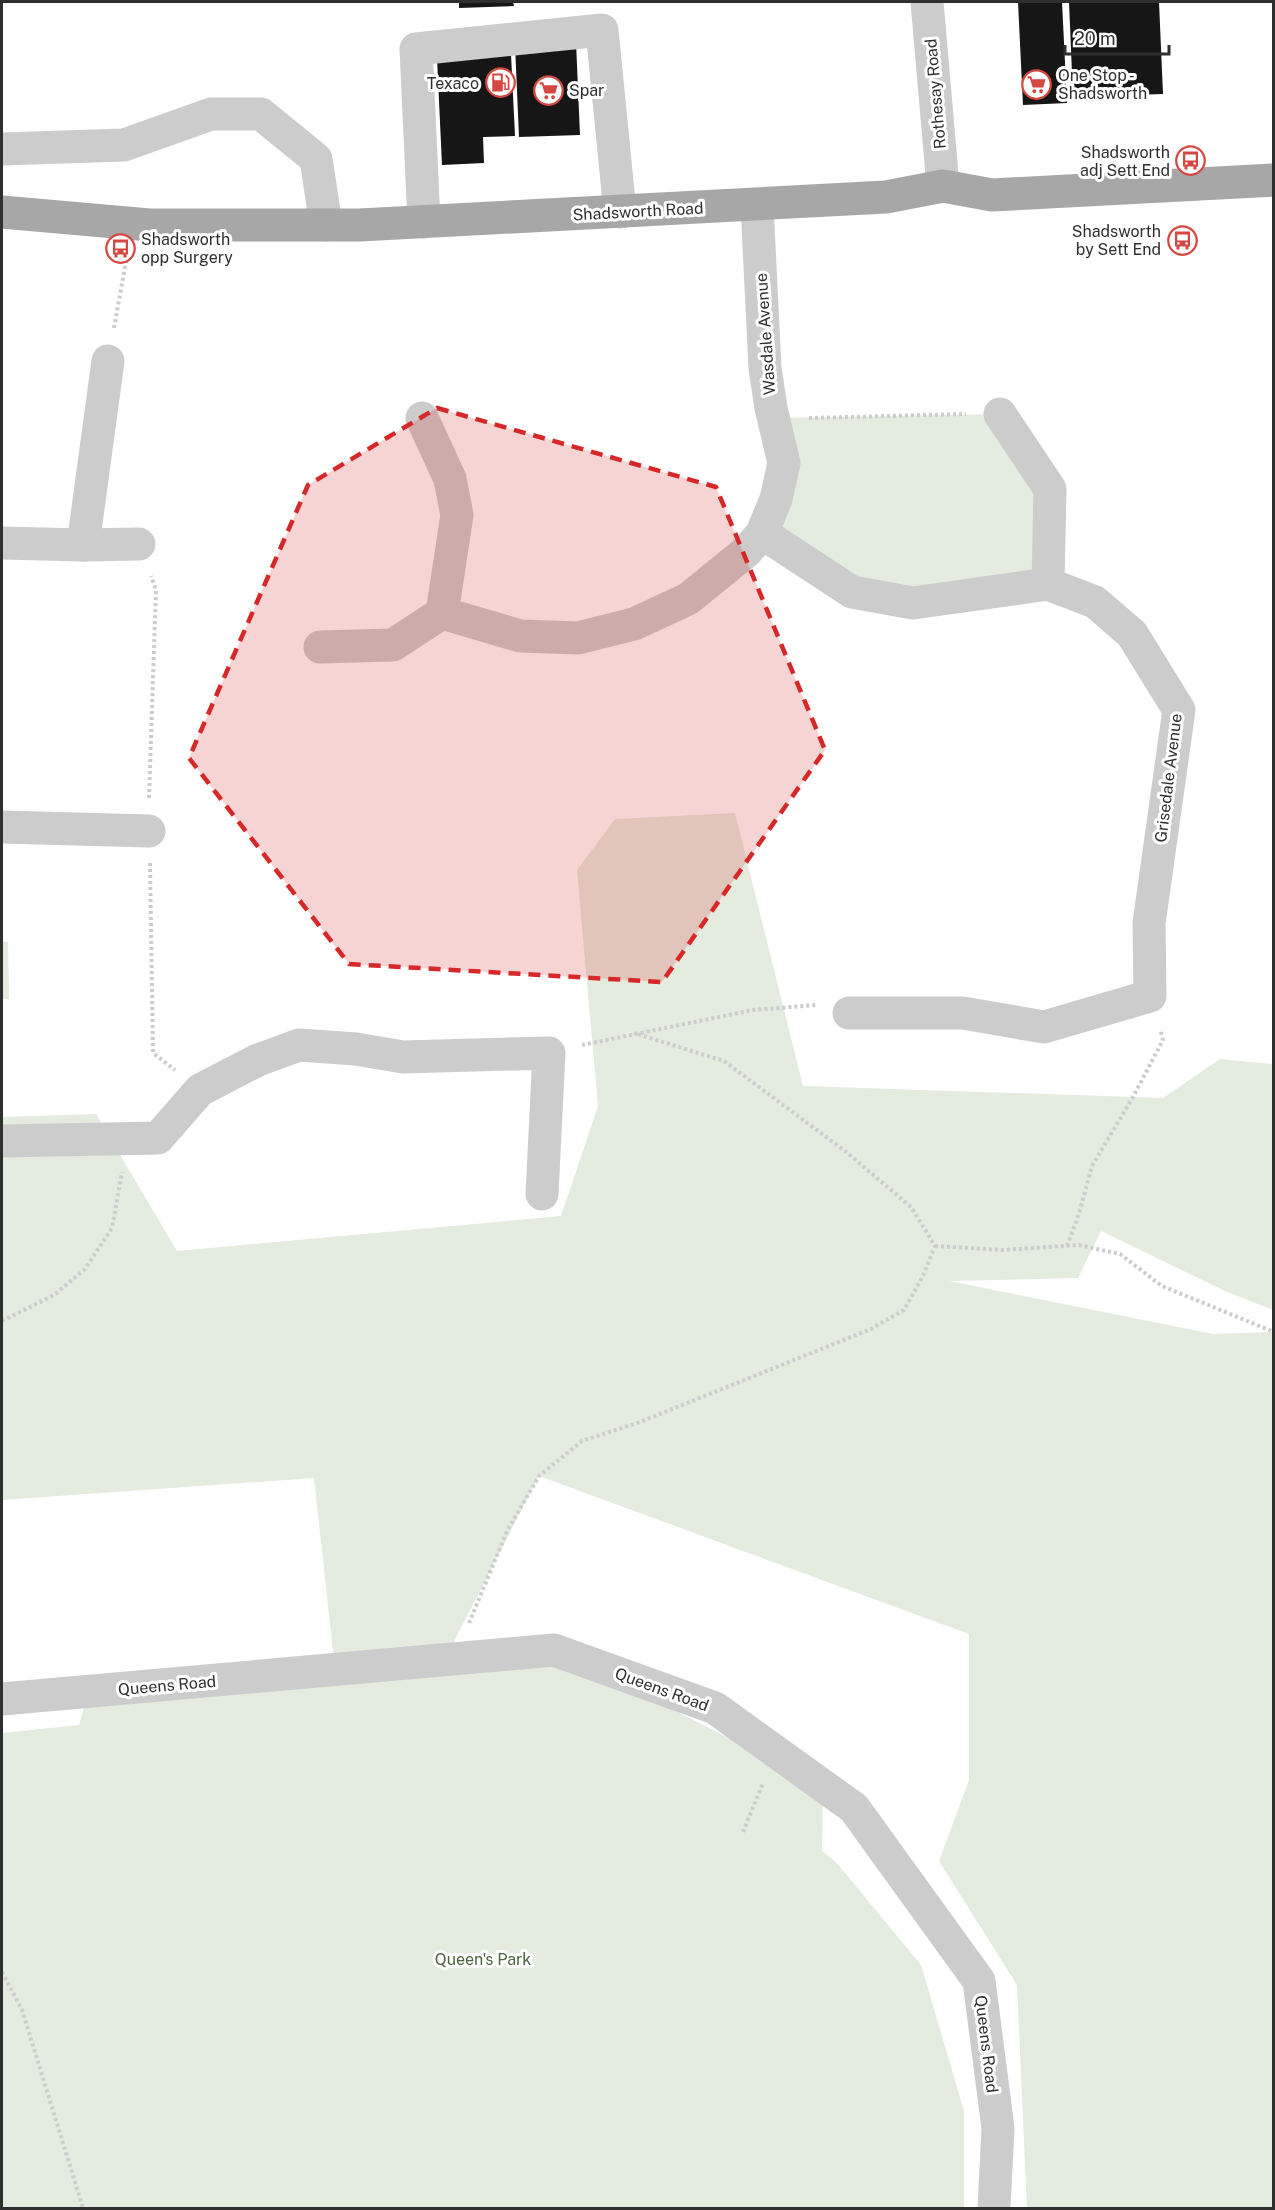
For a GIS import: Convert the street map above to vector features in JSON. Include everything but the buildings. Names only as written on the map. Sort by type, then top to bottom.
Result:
[{"type":"main road","name":"Shadsworth Road","points":[[2,212],[149,225],[326,225],[424,222],[886,197],[943,186],[992,195],[1274,180]]},
{"type":"street","name":"Rothesay Road","points":[[927,2],[943,186]]},
{"type":"street","points":[[424,222],[416,49],[602,30],[620,212]]},
{"type":"street","points":[[2,149],[124,145],[211,114],[261,114],[316,159],[326,225]]},
{"type":"street","name":"Wasdale Avenue","points":[[442,613],[520,636],[578,638],[634,624],[688,599],[747,551],[762,533],[776,499],[784,463],[765,368],[757,205]]},
{"type":"street","points":[[84,545],[108,361]]},
{"type":"street","points":[[1000,414],[1050,489],[1048,584]]},
{"type":"street","points":[[320,647],[393,645],[442,613],[457,515],[450,479],[422,418]]},
{"type":"street","name":"Grisedale Avenue","points":[[762,533],[852,592],[913,603],[1048,584],[1095,602],[1132,634],[1179,710],[1149,923],[1150,996]]},
{"type":"street","points":[[2,543],[139,544]]},
{"type":"street","points":[[2,827],[149,831]]},
{"type":"street","points":[[849,1013],[963,1013],[1044,1027],[1150,996]]},
{"type":"street","points":[[2,1141],[158,1138],[200,1090],[258,1060],[298,1045],[356,1049],[403,1057],[549,1053],[542,1194]]},
{"type":"street","name":"Queens Road","points":[[2,1699],[554,1650],[715,1708],[854,1808],[979,1981],[998,2128],[994,2208]]},
{"type":"path","points":[[108,361],[128,253],[149,225]]},
{"type":"path","points":[[774,418],[1000,414]]},
{"type":"path","points":[[1067,1246],[1079,1214],[1092,1166],[1133,1097],[1163,1040],[1150,996]]},
{"type":"path","points":[[549,1053],[634,1033],[753,1010],[817,1005],[849,1013]]},
{"type":"path","points":[[634,1033],[724,1061],[845,1151],[911,1207],[935,1246]]},
{"type":"path","points":[[2,1321],[54,1295],[85,1269],[112,1228],[128,1139]]},
{"type":"path","points":[[935,1246],[1002,1250],[1079,1245],[1120,1254],[1162,1286],[1274,1332]]},
{"type":"path","points":[[444,1659],[465,1632],[508,1529],[538,1476],[582,1441],[640,1422],[871,1329],[904,1310],[923,1276],[935,1246]]},
{"type":"path","points":[[744,1832],[776,1752]]},
{"type":"path","points":[[2,1972],[22,2010],[83,2208]]},
{"type":"highlighted area","points":[[437,408],[716,487],[825,750],[662,982],[349,964],[189,758],[308,485]]},
{"type":"green space","points":[[1000,414],[1050,489],[1048,584],[852,592],[762,533],[774,418]]},
{"type":"green space","name":"Queen's Park","points":[[735,813],[803,1086],[1163,1098],[1220,1059],[1273,1064],[1273,1310],[1227,1292],[1101,1231],[1078,1278],[949,1281],[1213,1334],[1273,1332],[1273,2208],[1027,2208],[1017,1985],[939,1861],[969,1780],[969,1634],[539,1476],[445,1659],[554,1650],[823,1785],[822,1851],[836,1862],[921,1965],[964,2111],[964,2208],[2,2208],[2,1733],[79,1725],[89,1691],[335,1669],[314,1478],[2,1500],[2,1117],[96,1114],[177,1251],[561,1216],[598,1106],[577,870],[615,819]]},
{"type":"green space","points":[[2,941],[8,942],[9,999],[2,999]]},
{"type":"place","name":"Texaco","points":[[500,83]]},
{"type":"place","name":"One Stop - Shadsworth","points":[[1037,84]]},
{"type":"place","name":"Spar","points":[[548,90]]},
{"type":"place","name":"Shadsworth adj Sett End","points":[[1191,161]]},
{"type":"place","name":"Shadsworth by Sett End","points":[[1182,240]]},
{"type":"place","name":"Shadsworth opp Surgery","points":[[120,248]]}]
